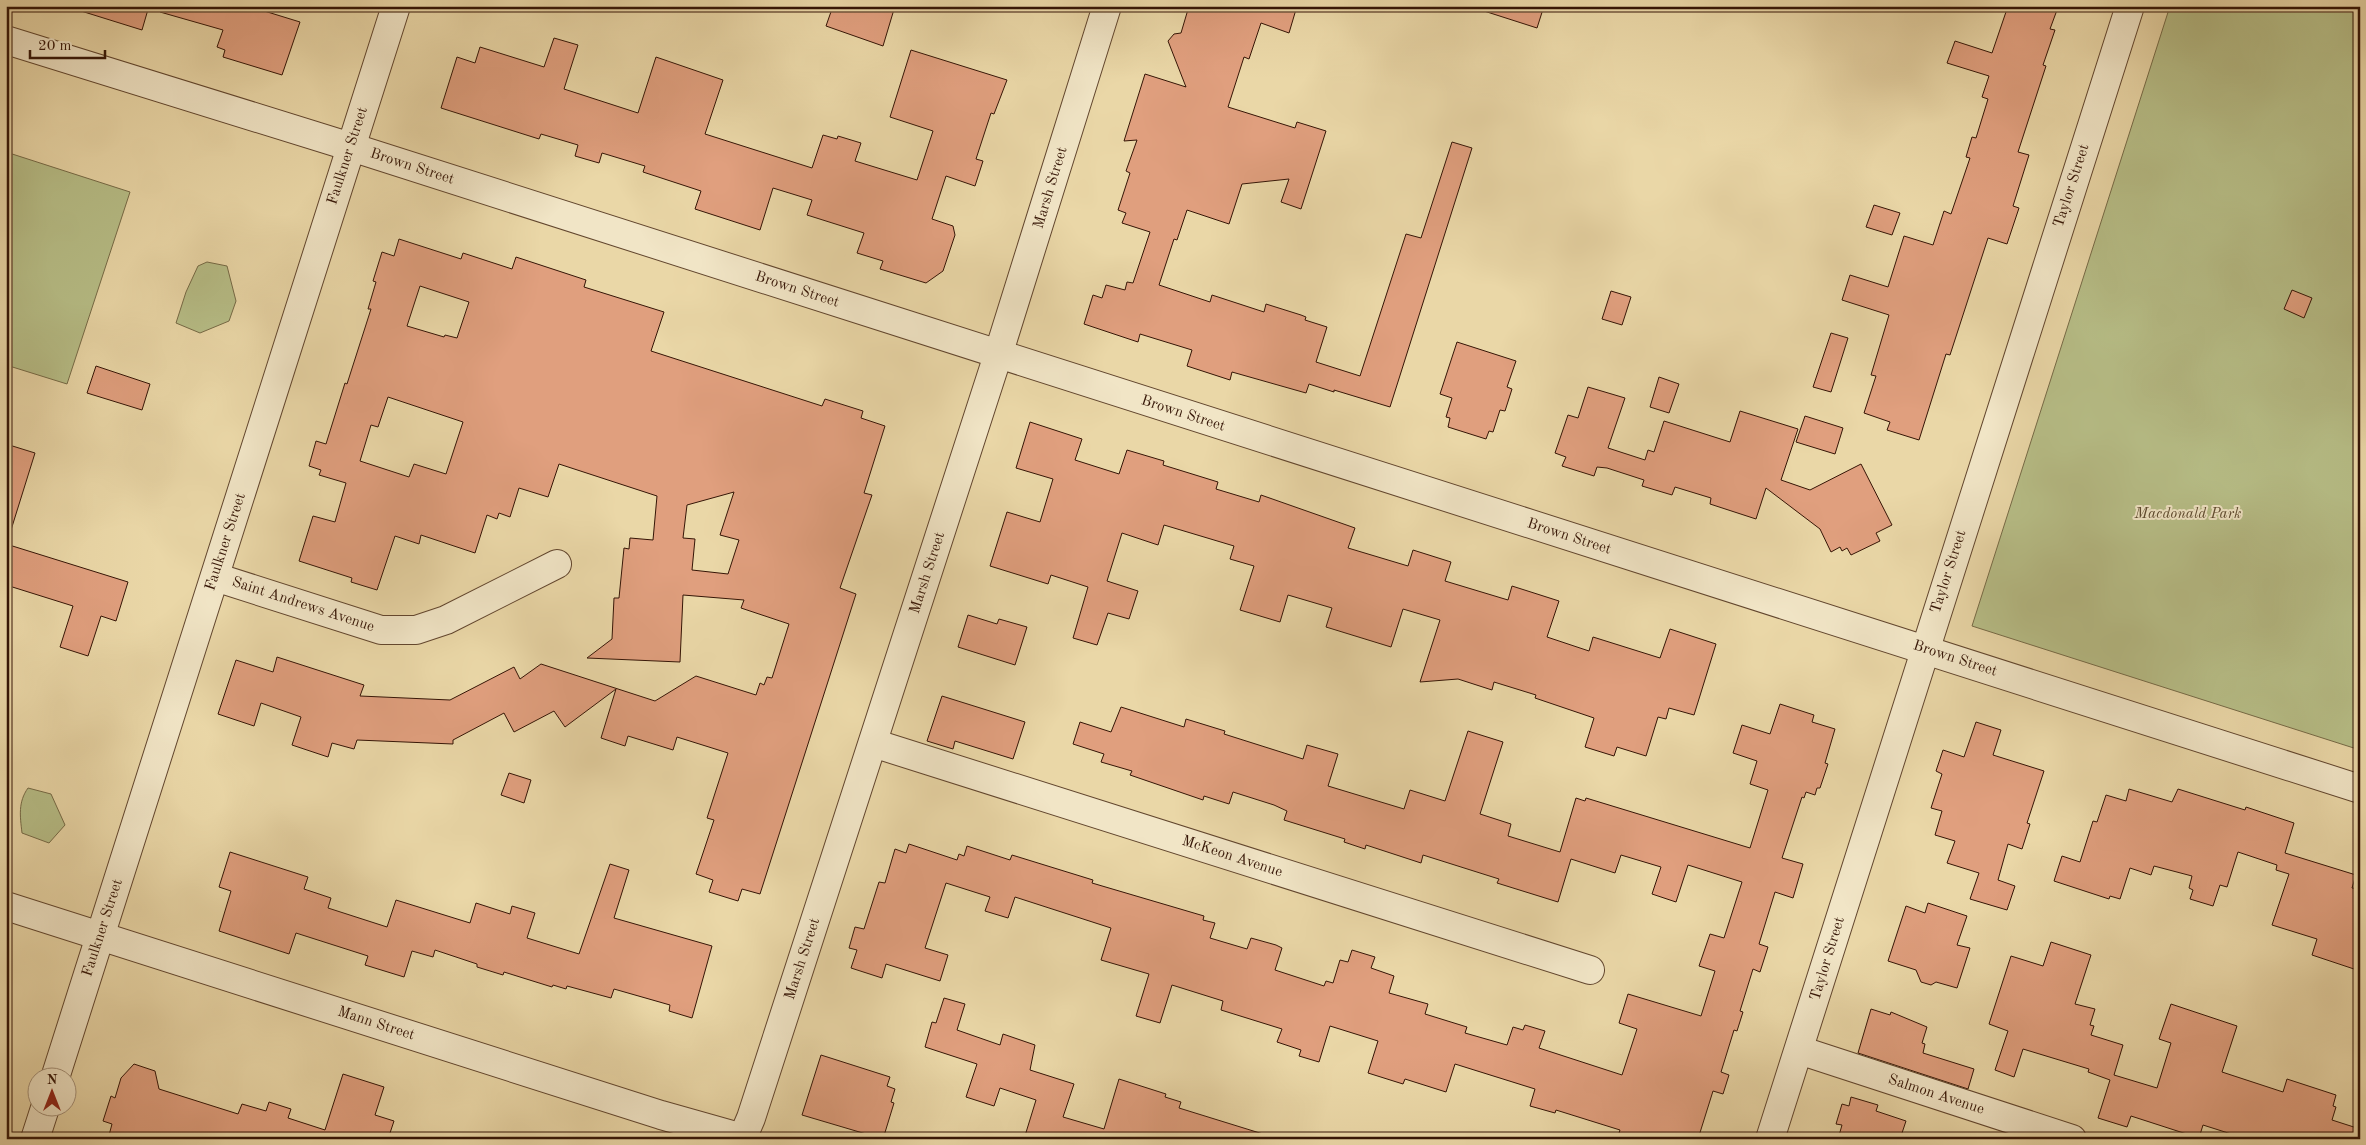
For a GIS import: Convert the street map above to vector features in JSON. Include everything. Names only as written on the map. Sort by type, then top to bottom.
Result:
[{"type":"street","name":"Faulkner Street","points":[[58,1068],[396,6]]},
{"type":"street","name":"Marsh Street","points":[[744,1138],[998,355],[1108,6]]},
{"type":"street","name":"Taylor Street","points":[[1770,1139],[2130,6]]},
{"type":"street","name":"Brown Street","points":[[6,40],[351,147],[2360,789]]},
{"type":"street","name":"Saint Andrews Avenue","points":[[215,577],[381,630],[416,630],[446,620],[557,564]]},
{"type":"street","name":"McKeon Avenue","points":[[873,743],[1590,970]]},
{"type":"street","name":"Mann Street","points":[[6,906],[661,1115],[744,1138]]},
{"type":"street","name":"Salmon Avenue","points":[[1799,1050],[2072,1139]]},
{"type":"street","points":[[35,1139],[42,1118]]},
{"type":"green space","name":"Macdonald Park","points":[[2170,6],[2360,6],[2360,750],[1972,626]]},
{"type":"green space","points":[[6,152],[130,192],[67,384],[6,365]]},
{"type":"green space","points":[[207,262],[227,266],[236,301],[229,321],[200,333],[176,323],[186,292],[198,266]]},
{"type":"green space","points":[[28,788],[51,794],[65,825],[49,843],[22,833],[21,804]]},
{"type":"building","points":[[82,6],[149,6],[142,30],[81,11]]},
{"type":"building","points":[[161,6],[248,6],[300,22],[282,75],[223,57],[225,50],[217,47],[223,30],[160,12]]},
{"type":"building","points":[[833,6],[895,6],[883,46],[826,26]]},
{"type":"building","points":[[1189,6],[1297,6],[1289,33],[1261,23],[1249,59],[1244,57],[1228,107],[1295,128],[1297,122],[1326,131],[1301,209],[1281,202],[1289,179],[1242,184],[1229,224],[1187,210],[1177,240],[1174,239],[1159,285],[1210,302],[1212,295],[1264,312],[1266,304],[1306,317],[1305,320],[1327,327],[1316,362],[1360,376],[1406,234],[1421,238],[1452,142],[1472,148],[1390,407],[1309,384],[1306,393],[1232,372],[1230,380],[1187,366],[1192,350],[1140,334],[1138,342],[1084,324],[1093,295],[1102,298],[1106,285],[1125,290],[1127,282],[1133,283],[1150,232],[1122,223],[1126,213],[1118,210],[1130,173],[1126,171],[1137,140],[1124,141],[1145,74],[1186,87],[1168,41],[1174,34],[1181,33]]},
{"type":"building","points":[[1484,6],[1544,6],[1537,28],[1484,11]]},
{"type":"building","points":[[2008,6],[2046,6],[2057,10],[2050,29],[2055,30],[2043,65],[2046,66],[2018,152],[2029,155],[2013,206],[2019,208],[2007,244],[1988,238],[1950,355],[1946,354],[1919,440],[1887,430],[1890,422],[1864,413],[1876,376],[1871,375],[1889,315],[1842,300],[1850,275],[1888,287],[1904,236],[1933,245],[1944,211],[1951,214],[1970,158],[1966,157],[1972,137],[1976,138],[1988,99],[1982,97],[1989,76],[1947,63],[1955,41],[1992,53]]},
{"type":"building","points":[[554,38],[578,45],[564,89],[638,113],[656,57],[723,80],[705,134],[812,168],[823,135],[837,139],[838,136],[861,143],[855,161],[917,180],[933,131],[890,117],[911,50],[1007,80],[994,114],[991,113],[976,159],[983,161],[975,186],[946,176],[932,219],[953,226],[955,235],[943,271],[926,283],[880,269],[883,261],[857,253],[864,233],[807,215],[812,200],[773,188],[760,230],[695,209],[701,191],[643,172],[645,166],[602,153],[599,163],[575,156],[578,145],[541,134],[539,139],[441,108],[457,57],[475,63],[480,47],[544,67]]},
{"type":"building","points":[[1874,205],[1900,213],[1892,235],[1866,227]]},
{"type":"building","points":[[399,239],[461,259],[463,253],[512,269],[516,257],[586,280],[584,287],[664,312],[651,351],[822,406],[825,399],[863,411],[861,418],[885,426],[864,493],[872,495],[840,588],[856,594],[760,894],[742,889],[738,901],[709,892],[713,880],[696,874],[714,820],[707,818],[728,753],[677,737],[673,750],[628,736],[625,746],[601,738],[616,689],[565,727],[554,711],[514,732],[504,713],[453,740],[453,744],[357,740],[354,749],[332,743],[328,757],[292,745],[301,717],[261,703],[254,726],[218,714],[236,660],[273,672],[277,657],[364,685],[360,696],[450,700],[514,667],[520,679],[541,664],[655,701],[696,676],[756,695],[760,683],[764,685],[767,677],[772,678],[789,624],[741,608],[744,600],[683,595],[680,662],[587,658],[612,639],[614,598],[619,598],[624,548],[629,549],[630,538],[653,540],[657,496],[559,464],[548,497],[519,488],[510,517],[499,513],[497,519],[487,515],[475,553],[421,535],[419,544],[395,536],[377,590],[351,582],[352,578],[299,561],[313,516],[335,522],[346,483],[319,475],[321,470],[309,466],[316,441],[326,444],[345,383],[347,384],[371,309],[368,309],[376,282],[373,281],[382,252],[394,256]],"holes":[[[420,286],[469,302],[457,338],[445,335],[444,337],[407,326]],[[388,397],[463,422],[446,474],[414,464],[409,477],[360,461],[371,425],[378,427]],[[734,492],[720,535],[739,540],[728,574],[692,570],[695,539],[683,538],[687,505]]]},
{"type":"building","points":[[2292,290],[2312,298],[2304,318],[2284,309]]},
{"type":"building","points":[[1611,291],[1631,297],[1622,325],[1602,319]]},
{"type":"building","points":[[1831,333],[1848,338],[1831,392],[1813,387]]},
{"type":"building","points":[[1457,342],[1516,361],[1507,387],[1512,389],[1505,411],[1500,410],[1493,432],[1489,431],[1486,439],[1448,427],[1450,418],[1446,417],[1452,398],[1440,394]]},
{"type":"building","points":[[96,366],[150,384],[142,410],[87,393]]},
{"type":"building","points":[[1659,377],[1679,384],[1669,413],[1650,407]]},
{"type":"building","points":[[1588,387],[1625,398],[1608,448],[1645,460],[1648,450],[1654,452],[1664,421],[1730,442],[1740,411],[1798,429],[1781,480],[1810,490],[1861,464],[1892,525],[1876,533],[1880,541],[1851,555],[1847,548],[1842,551],[1840,547],[1831,552],[1820,529],[1766,488],[1756,519],[1710,504],[1711,498],[1675,487],[1672,495],[1642,486],[1644,480],[1607,468],[1597,467],[1594,476],[1562,466],[1566,457],[1555,453],[1568,415],[1578,418]]},
{"type":"building","points":[[1805,416],[1843,428],[1835,454],[1796,442]]},
{"type":"building","points":[[1030,422],[1082,439],[1075,460],[1119,474],[1127,450],[1164,461],[1163,465],[1218,482],[1216,489],[1259,502],[1261,495],[1355,528],[1348,548],[1408,566],[1413,550],[1451,562],[1445,581],[1508,600],[1512,586],[1559,601],[1547,637],[1589,651],[1593,637],[1660,658],[1670,629],[1716,644],[1694,715],[1669,708],[1666,719],[1658,717],[1646,756],[1617,747],[1614,756],[1585,747],[1594,718],[1535,698],[1536,695],[1494,682],[1492,690],[1458,679],[1420,682],[1440,620],[1403,609],[1391,647],[1326,627],[1332,608],[1288,595],[1280,622],[1240,610],[1254,566],[1230,559],[1234,546],[1164,525],[1158,545],[1122,533],[1107,581],[1138,591],[1129,619],[1108,613],[1097,645],[1073,638],[1088,587],[1051,575],[1048,584],[990,566],[1007,512],[1040,522],[1053,479],[1016,468]]},
{"type":"building","points":[[6,444],[35,453],[11,530],[6,529]]},
{"type":"building","points":[[6,544],[128,582],[116,621],[101,616],[88,656],[60,647],[73,606],[6,585]]},
{"type":"building","points":[[968,615],[997,624],[999,619],[1027,627],[1015,665],[958,647]]},
{"type":"building","points":[[942,696],[1025,722],[1013,759],[955,741],[953,749],[927,741]]},
{"type":"building","points":[[1780,704],[1814,715],[1812,722],[1835,729],[1825,763],[1828,764],[1820,788],[1817,788],[1815,795],[1806,792],[1804,798],[1802,797],[1782,858],[1803,864],[1793,898],[1775,892],[1759,944],[1768,947],[1760,972],[1753,969],[1740,1011],[1743,1012],[1737,1031],[1734,1030],[1721,1072],[1729,1075],[1723,1094],[1713,1091],[1698,1139],[1617,1139],[1620,1130],[1556,1110],[1555,1113],[1530,1106],[1535,1089],[1455,1064],[1446,1092],[1405,1079],[1403,1084],[1368,1073],[1378,1041],[1330,1026],[1319,1062],[1299,1056],[1301,1050],[1277,1042],[1282,1029],[1221,1010],[1223,1001],[1172,985],[1160,1023],[1136,1016],[1149,974],[1101,960],[1111,928],[1015,897],[1008,918],[985,911],[990,897],[946,883],[925,948],[948,955],[940,981],[886,964],[882,978],[851,968],[857,950],[849,948],[855,927],[864,929],[879,882],[885,883],[895,849],[906,853],[909,844],[957,860],[959,854],[964,856],[967,846],[1010,860],[1012,855],[1093,880],[1092,883],[1204,916],[1203,920],[1215,923],[1210,938],[1247,949],[1251,938],[1276,945],[1282,948],[1275,970],[1324,986],[1326,981],[1333,983],[1340,960],[1348,962],[1352,950],[1375,957],[1371,968],[1394,976],[1389,993],[1428,1004],[1425,1014],[1467,1027],[1465,1033],[1507,1045],[1513,1027],[1523,1030],[1525,1025],[1545,1031],[1539,1048],[1622,1075],[1637,1029],[1619,1023],[1628,994],[1701,1016],[1715,971],[1699,966],[1710,934],[1724,938],[1742,882],[1688,865],[1676,902],[1652,894],[1661,867],[1621,855],[1615,873],[1571,859],[1558,902],[1497,883],[1499,879],[1423,855],[1421,863],[1366,845],[1365,849],[1344,842],[1345,839],[1284,820],[1287,811],[1274,805],[1233,792],[1229,804],[1204,796],[1203,800],[1130,775],[1132,771],[1101,762],[1104,754],[1073,744],[1080,722],[1111,732],[1121,707],[1184,727],[1186,719],[1225,731],[1224,734],[1303,759],[1307,745],[1338,754],[1328,786],[1404,809],[1410,790],[1445,801],[1468,731],[1503,742],[1480,814],[1511,824],[1508,836],[1560,852],[1576,798],[1585,801],[1586,798],[1750,848],[1768,790],[1750,784],[1757,761],[1733,753],[1742,725],[1770,734]]},
{"type":"building","points":[[1976,722],[2001,730],[1993,755],[2044,771],[2027,823],[2030,824],[2022,849],[2008,844],[1998,880],[2015,886],[2007,910],[1970,899],[1979,873],[1947,863],[1955,841],[1935,835],[1942,811],[1931,808],[1942,774],[1936,771],[1943,750],[1964,757]]},
{"type":"building","points":[[509,773],[531,780],[524,803],[501,795]]},
{"type":"building","points":[[2129,789],[2172,802],[2178,789],[2245,810],[2246,807],[2294,823],[2285,853],[2356,875],[2352,888],[2360,889],[2360,971],[2312,955],[2317,939],[2272,925],[2289,874],[2276,870],[2277,865],[2238,852],[2227,887],[2220,885],[2213,906],[2190,899],[2193,890],[2189,888],[2192,876],[2154,866],[2151,875],[2130,868],[2120,899],[2110,896],[2109,899],[2054,881],[2062,856],[2080,862],[2093,821],[2097,822],[2106,795],[2126,801]]},
{"type":"building","points":[[230,852],[308,877],[304,889],[331,898],[328,908],[387,927],[396,900],[470,923],[476,903],[510,914],[512,906],[535,913],[527,938],[579,954],[610,864],[629,870],[614,918],[712,946],[692,1018],[669,1011],[670,1005],[614,989],[611,998],[567,986],[566,989],[553,985],[552,987],[504,972],[503,975],[477,967],[477,964],[435,950],[433,957],[412,951],[404,977],[365,965],[368,956],[296,933],[289,954],[219,931],[231,891],[219,887]]},
{"type":"building","points":[[1928,903],[1967,916],[1957,945],[1970,948],[1957,988],[1936,982],[1931,985],[1921,982],[1916,970],[1888,961],[1906,906],[1925,913]]},
{"type":"building","points":[[2051,942],[2091,955],[2075,1004],[2095,1009],[2090,1025],[2094,1026],[2091,1035],[2123,1045],[2114,1075],[2157,1088],[2171,1043],[2159,1039],[2171,1004],[2237,1026],[2222,1072],[2283,1092],[2287,1079],[2336,1095],[2333,1106],[2336,1107],[2332,1120],[2360,1129],[2360,1139],[2247,1139],[2203,1125],[2199,1138],[2131,1116],[2127,1127],[2098,1118],[2110,1080],[2088,1072],[2089,1069],[2023,1049],[2014,1077],[1995,1070],[2008,1031],[1989,1024],[2011,956],[2043,966]]},
{"type":"building","points":[[944,998],[965,1004],[957,1030],[1000,1045],[1003,1034],[1035,1045],[1030,1070],[1074,1084],[1063,1117],[1104,1129],[1119,1079],[1166,1094],[1165,1097],[1181,1102],[1179,1108],[1263,1134],[1262,1139],[1024,1139],[1036,1100],[1000,1088],[994,1106],[966,1097],[977,1064],[925,1047],[932,1022],[936,1023]]},
{"type":"building","points":[[1871,1009],[1890,1015],[1891,1012],[1927,1027],[1922,1043],[1925,1044],[1923,1053],[1974,1069],[1968,1089],[1858,1053]]},
{"type":"building","points":[[821,1055],[890,1077],[887,1086],[895,1089],[891,1102],[894,1103],[883,1139],[802,1115]]},
{"type":"building","points":[[134,1064],[155,1071],[159,1089],[238,1114],[242,1104],[266,1111],[269,1102],[291,1109],[288,1118],[325,1130],[343,1074],[384,1087],[375,1115],[394,1121],[388,1139],[108,1139],[112,1124],[103,1121],[111,1096],[115,1098],[121,1078]]},
{"type":"building","points":[[1851,1097],[1878,1105],[1876,1111],[1906,1121],[1900,1139],[1838,1139],[1842,1125],[1836,1124],[1842,1104],[1849,1106]]}]
